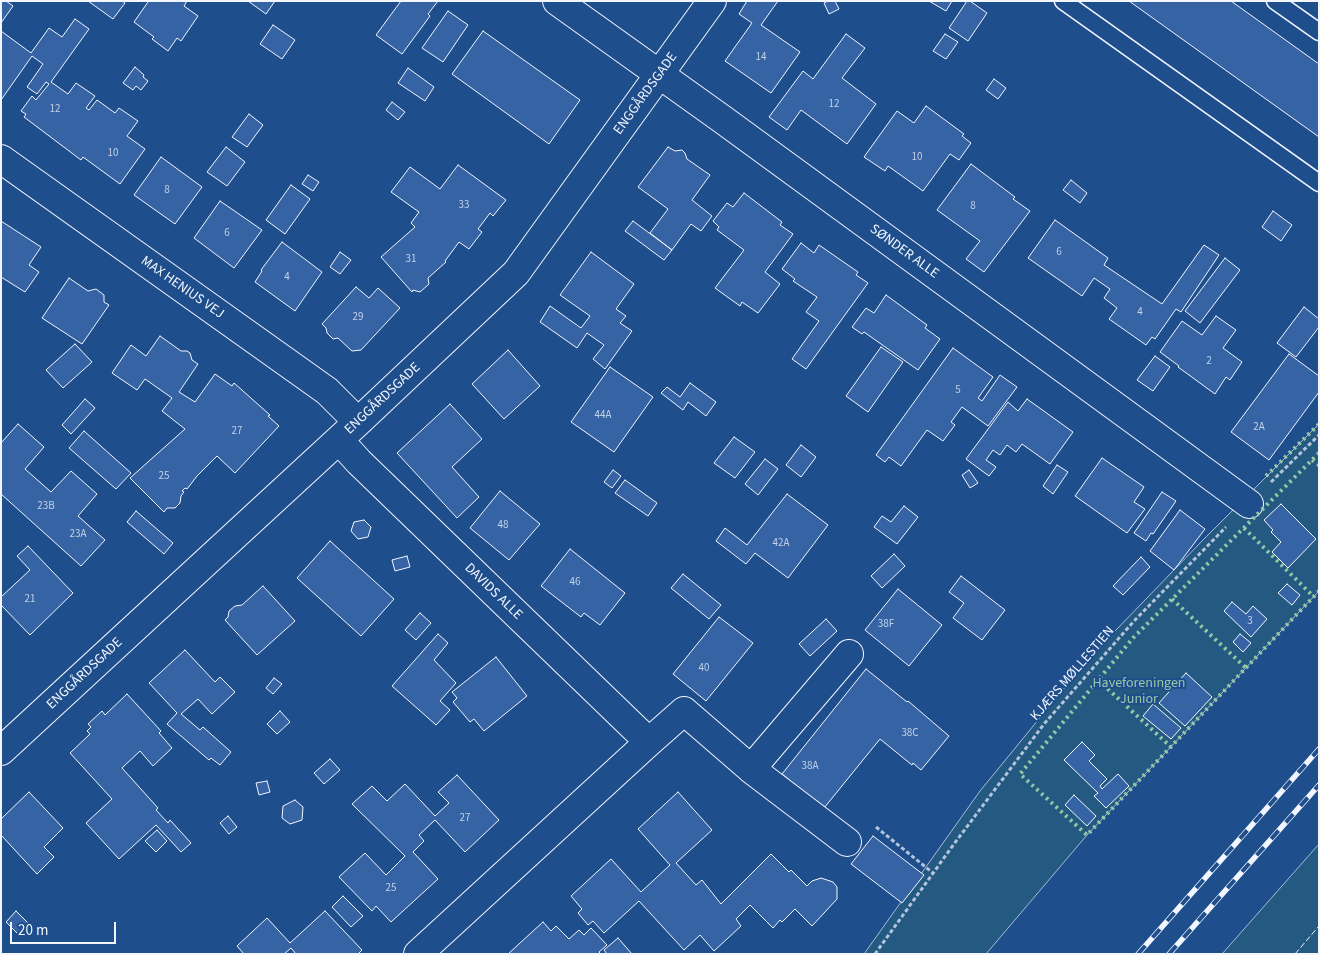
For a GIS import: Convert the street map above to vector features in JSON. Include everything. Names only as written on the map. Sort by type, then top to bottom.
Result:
[{"type":"street","name":"SØNDER ALLE","points":[[557,1],[660,74],[1249,504]]},
{"type":"street","name":"ENGGÅRDSGADE","points":[[1,751],[348,431],[516,273],[712,1]]},
{"type":"street","name":"MAX HENIUS VEJ","points":[[1,159],[327,391],[348,431]]},
{"type":"street","name":"DAVIDS ALLE","points":[[348,431],[366,469],[649,742]]},
{"type":"street","points":[[751,769],[849,654]]},
{"type":"street","points":[[418,954],[684,711],[751,769],[839,836]]},
{"type":"lane","points":[[1063,1],[1319,183]]},
{"type":"lane","points":[[1276,1],[1319,32]]},
{"type":"path","name":"KJÆRS MØLLESTIEN","points":[[876,954],[933,873],[1044,724],[1134,621],[1319,435]]},
{"type":"path","points":[[839,836],[843,820],[854,818],[865,820],[933,873]]},
{"type":"green space","name":"Haveforeningen Junior","points":[[1319,424],[1319,591],[1087,835],[986,954],[864,954],[980,791],[1088,659]]},
{"type":"green space","points":[[1319,844],[1319,954],[1222,954]]},
{"type":"building","points":[[1,1],[6,1],[13,6],[1,23]]},
{"type":"building","points":[[88,1],[122,1],[125,3],[113,19]]},
{"type":"building","points":[[147,1],[187,1],[184,6],[198,16],[181,41],[177,38],[168,51],[152,39],[154,37],[134,22]]},
{"type":"building","points":[[248,1],[275,1],[266,14]]},
{"type":"building","points":[[401,1],[438,1],[428,14],[430,16],[402,54],[376,35]]},
{"type":"building","points":[[747,1],[778,1],[761,25],[800,52],[771,93],[725,61],[752,23],[739,14]]},
{"type":"building","points":[[835,1],[839,9],[829,14],[824,3]]},
{"type":"building","points":[[929,1],[952,1],[946,11]]},
{"type":"building","points":[[967,1],[970,1],[987,13],[968,41],[949,28]]},
{"type":"building","points":[[1129,1],[1231,1],[1319,64],[1319,137]]},
{"type":"building","points":[[448,11],[468,25],[443,62],[422,48]]},
{"type":"building","points":[[75,19],[89,29],[51,82],[68,94],[76,83],[95,96],[86,108],[89,110],[97,100],[115,113],[119,108],[138,121],[127,136],[145,149],[120,184],[83,157],[81,160],[24,117],[26,114],[21,111],[32,96],[36,100],[49,84],[46,82],[37,94],[27,87],[43,64],[32,56],[1,100],[1,31],[31,53],[49,28],[62,37]]},
{"type":"building","points":[[273,25],[295,40],[282,59],[260,44]]},
{"type":"building","points":[[483,31],[580,100],[549,144],[452,74]]},
{"type":"building","points":[[846,34],[865,48],[842,78],[876,104],[847,144],[801,110],[787,130],[769,117],[803,71],[813,79]]},
{"type":"building","points":[[945,34],[958,42],[946,59],[933,51]]},
{"type":"building","points":[[135,67],[148,81],[141,90],[136,86],[133,90],[123,83]]},
{"type":"building","points":[[408,68],[434,87],[425,101],[398,83]]},
{"type":"building","points":[[994,79],[1006,88],[998,99],[986,90]]},
{"type":"building","points":[[392,102],[405,112],[398,120],[386,110]]},
{"type":"building","points":[[926,106],[964,134],[962,136],[971,143],[959,160],[950,154],[923,191],[888,166],[885,171],[864,157],[897,111],[914,123]]},
{"type":"building","points":[[249,114],[263,125],[247,147],[232,137]]},
{"type":"building","points":[[226,147],[245,162],[227,186],[207,172]]},
{"type":"building","points":[[668,147],[675,151],[682,150],[687,159],[710,175],[692,200],[712,216],[701,231],[691,224],[672,250],[650,233],[668,209],[638,187]]},
{"type":"building","points":[[161,157],[202,187],[175,224],[134,195]]},
{"type":"building","points":[[971,164],[1015,197],[1013,199],[1030,211],[984,272],[966,259],[980,241],[937,210]]},
{"type":"building","points":[[458,165],[506,200],[493,216],[490,213],[478,229],[482,232],[469,249],[459,242],[446,262],[428,278],[429,284],[420,292],[413,290],[412,292],[381,257],[415,227],[411,223],[419,212],[391,192],[410,167],[440,189]]},
{"type":"building","points":[[308,175],[319,182],[313,191],[302,184]]},
{"type":"building","points":[[1071,180],[1087,193],[1080,203],[1063,190]]},
{"type":"building","points":[[291,185],[310,199],[285,234],[266,220]]},
{"type":"building","points":[[744,193],[782,222],[780,225],[793,234],[765,272],[780,284],[758,313],[742,302],[740,306],[715,288],[744,250],[717,230],[719,227],[713,221],[727,203],[733,207]]},
{"type":"building","points":[[220,201],[262,230],[234,268],[194,238]]},
{"type":"building","points":[[1273,211],[1292,225],[1281,241],[1262,227]]},
{"type":"building","points":[[1055,220],[1108,258],[1104,265],[1162,304],[1204,245],[1219,255],[1181,312],[1176,309],[1155,339],[1152,337],[1146,345],[1109,319],[1117,308],[1104,298],[1110,289],[1094,278],[1082,296],[1028,258]]},
{"type":"building","points":[[1,221],[41,247],[29,265],[39,272],[25,292],[1,277]]},
{"type":"building","points":[[633,221],[672,250],[664,260],[625,231]]},
{"type":"building","points":[[282,242],[322,272],[295,311],[255,282],[261,270]]},
{"type":"building","points":[[801,243],[814,253],[819,245],[858,272],[856,275],[868,283],[806,369],[792,359],[819,321],[806,312],[817,297],[793,281],[795,279],[782,269]]},
{"type":"building","points":[[340,252],[351,260],[340,274],[330,267]]},
{"type":"building","points":[[591,252],[634,284],[616,309],[626,316],[620,323],[632,331],[605,369],[593,359],[604,345],[587,333],[577,348],[540,322],[550,306],[581,328],[590,316],[560,295]]},
{"type":"building","points":[[1225,258],[1240,270],[1200,323],[1185,311]]},
{"type":"building","points":[[69,278],[88,291],[96,289],[104,295],[104,302],[109,305],[82,344],[42,318]]},
{"type":"building","points":[[356,287],[369,298],[378,288],[400,308],[361,350],[352,351],[338,338],[333,339],[322,324]]},
{"type":"building","points":[[886,295],[927,325],[925,328],[940,339],[918,370],[864,332],[862,334],[852,327],[866,308],[874,313]]},
{"type":"building","points":[[1304,307],[1319,319],[1319,327],[1296,357],[1277,343]]},
{"type":"building","points":[[1216,316],[1236,330],[1223,348],[1242,362],[1230,380],[1226,377],[1215,394],[1160,352],[1182,321],[1202,335]]},
{"type":"building","points":[[160,336],[181,351],[190,353],[192,360],[198,364],[179,392],[195,402],[215,374],[232,386],[234,383],[270,415],[268,416],[279,426],[235,473],[217,456],[187,489],[185,488],[182,491],[184,492],[180,503],[175,508],[167,508],[164,512],[130,478],[185,429],[162,411],[172,398],[145,379],[137,390],[112,373],[131,345],[146,356]]},
{"type":"building","points":[[75,344],[92,362],[63,388],[46,370]]},
{"type":"building","points":[[881,347],[903,362],[868,412],[846,396]]},
{"type":"building","points":[[953,348],[993,377],[978,398],[982,401],[1000,375],[1017,387],[988,426],[962,407],[951,422],[955,425],[943,441],[927,430],[901,466],[889,457],[885,462],[876,455]]},
{"type":"building","points":[[508,350],[540,386],[504,419],[472,384]]},
{"type":"building","points":[[1289,354],[1319,376],[1319,392],[1269,460],[1231,432]]},
{"type":"building","points":[[1155,356],[1170,367],[1153,391],[1137,380]]},
{"type":"building","points":[[610,367],[653,397],[614,452],[571,422]]},
{"type":"building","points":[[690,383],[716,402],[706,416],[688,402],[683,410],[661,393],[667,387],[680,397]]},
{"type":"building","points":[[85,399],[95,408],[71,434],[62,425]]},
{"type":"building","points":[[1027,399],[1073,432],[1050,464],[1022,444],[1016,452],[1007,445],[1000,455],[993,450],[986,460],[996,467],[989,476],[966,459],[1008,402],[1018,411]]},
{"type":"building","points":[[450,404],[482,439],[452,467],[479,497],[457,518],[397,453]]},
{"type":"building","points":[[18,424],[44,447],[25,469],[51,492],[71,471],[97,494],[78,516],[105,540],[81,566],[1,494],[1,443]]},
{"type":"building","points":[[84,431],[131,473],[116,489],[69,448]]},
{"type":"building","points":[[734,437],[755,452],[735,478],[714,463]]},
{"type":"building","points":[[801,445],[816,457],[801,477],[786,465]]},
{"type":"building","points":[[1102,458],[1144,487],[1134,502],[1145,509],[1127,533],[1075,496]]},
{"type":"building","points":[[765,459],[778,469],[758,495],[745,484]]},
{"type":"building","points":[[1057,465],[1068,472],[1053,494],[1043,486]]},
{"type":"building","points":[[613,470],[621,476],[612,488],[604,482]]},
{"type":"building","points":[[969,470],[978,483],[970,488],[962,475]]},
{"type":"building","points":[[625,480],[657,503],[648,516],[615,493]]},
{"type":"building","points":[[500,491],[540,524],[509,560],[470,528]]},
{"type":"building","points":[[1162,492],[1176,501],[1146,541],[1134,533]]},
{"type":"building","points":[[787,494],[828,525],[788,578],[755,553],[746,564],[716,541],[725,528],[747,545]]},
{"type":"building","points":[[1281,504],[1316,539],[1288,568],[1272,552],[1281,542],[1271,532],[1273,530],[1264,520]]},
{"type":"building","points":[[904,506],[918,517],[897,544],[874,527],[882,516],[891,522]]},
{"type":"building","points":[[1180,510],[1205,529],[1174,570],[1150,551]]},
{"type":"building","points":[[136,511],[173,543],[164,554],[127,522]]},
{"type":"building","points":[[364,520],[371,527],[368,537],[358,539],[351,531],[354,522]]},
{"type":"building","points":[[330,541],[394,599],[361,636],[297,578]]},
{"type":"building","points":[[28,546],[73,593],[30,635],[1,605],[1,597],[30,570],[17,556]]},
{"type":"building","points":[[570,549],[625,593],[600,625],[584,613],[581,617],[541,586]]},
{"type":"building","points":[[894,554],[905,566],[882,588],[871,576]]},
{"type":"building","points":[[407,556],[410,567],[395,571],[392,560]]},
{"type":"building","points":[[1141,557],[1150,567],[1123,595],[1113,586]]},
{"type":"building","points":[[683,574],[721,605],[709,619],[671,588]]},
{"type":"building","points":[[961,576],[1005,610],[982,640],[953,618],[964,603],[949,592]]},
{"type":"building","points":[[1287,584],[1300,595],[1292,605],[1278,593]]},
{"type":"building","points":[[263,586],[295,621],[257,655],[225,620],[228,617],[229,611],[235,606],[242,605]]},
{"type":"building","points":[[898,589],[942,625],[909,666],[865,630]]},
{"type":"building","points":[[1232,602],[1246,614],[1253,606],[1267,619],[1251,637],[1224,611]]},
{"type":"building","points":[[420,613],[431,623],[416,640],[405,630]]},
{"type":"building","points":[[719,617],[753,643],[706,701],[673,674]]},
{"type":"building","points":[[826,619],[837,631],[810,656],[799,644]]},
{"type":"building","points":[[438,634],[448,643],[434,660],[456,683],[440,701],[450,710],[436,725],[392,686]]},
{"type":"building","points":[[1240,634],[1251,643],[1243,652],[1233,642]]},
{"type":"building","points":[[185,650],[215,682],[220,677],[235,692],[212,714],[198,699],[181,714],[200,730],[203,727],[231,752],[220,765],[211,758],[209,760],[167,724],[177,713],[149,683]]},
{"type":"building","points":[[496,657],[527,696],[484,731],[474,719],[470,722],[453,702],[457,698],[452,692]]},
{"type":"building","points":[[866,669],[949,736],[921,770],[880,739],[824,808],[782,774]]},
{"type":"building","points":[[1186,673],[1212,697],[1185,726],[1159,703]]},
{"type":"building","points":[[274,678],[282,684],[273,694],[266,688]]},
{"type":"building","points":[[127,694],[161,731],[159,733],[172,748],[153,766],[140,751],[122,768],[158,808],[156,810],[168,823],[170,820],[191,843],[181,852],[156,825],[119,859],[86,823],[112,799],[70,753],[90,734],[87,731],[91,727],[88,724],[102,711],[105,715]]},
{"type":"building","points":[[1153,704],[1181,728],[1171,739],[1143,716]]},
{"type":"building","points":[[280,711],[290,722],[277,734],[267,724]]},
{"type":"building","points":[[1082,742],[1095,755],[1089,761],[1107,779],[1100,786],[1102,789],[1118,774],[1129,786],[1106,808],[1094,796],[1098,793],[1064,760]]},
{"type":"building","points":[[330,759],[340,770],[324,784],[314,773]]},
{"type":"building","points":[[457,775],[499,820],[465,852],[435,820],[419,835],[424,841],[413,852],[438,879],[391,922],[376,906],[372,911],[339,877],[365,853],[386,875],[405,856],[352,804],[372,786],[387,801],[405,784],[435,816],[449,803],[438,792]]},
{"type":"building","points":[[267,781],[270,792],[259,795],[256,783]]},
{"type":"building","points":[[29,792],[63,828],[44,847],[54,857],[37,874],[1,835],[1,819]]},
{"type":"building","points":[[678,792],[712,830],[676,863],[696,885],[702,880],[721,904],[771,854],[807,886],[812,881],[821,878],[833,882],[837,887],[837,899],[812,926],[795,909],[773,928],[750,905],[736,919],[741,926],[714,951],[700,935],[684,950],[639,901],[604,933],[593,921],[588,925],[578,913],[582,909],[571,896],[611,859],[641,892],[670,865],[638,829]]},
{"type":"building","points":[[1074,795],[1096,816],[1087,826],[1065,805]]},
{"type":"building","points":[[295,800],[303,807],[302,820],[290,824],[282,818],[283,806]]},
{"type":"building","points":[[228,816],[237,827],[229,834],[220,823]]},
{"type":"building","points":[[157,830],[167,841],[156,852],[145,841]]},
{"type":"building","points":[[873,836],[924,875],[902,903],[851,864]]},
{"type":"building","points":[[343,896],[363,916],[351,927],[332,907]]},
{"type":"building","points":[[16,911],[32,927],[21,937],[6,922]]},
{"type":"building","points":[[325,911],[362,950],[358,954],[296,954],[291,948],[284,954],[244,954],[237,946],[267,918],[290,943]]},
{"type":"building","points":[[543,922],[551,931],[556,926],[569,939],[579,930],[584,935],[591,928],[607,945],[599,952],[601,954],[508,954]]},
{"type":"building","points":[[618,938],[632,954],[607,954],[604,950]]},
{"type":"railway","points":[[1138,954],[1319,749]]},
{"type":"railway","points":[[1169,954],[1319,785]]},
{"type":"hedge","points":[[1266,476],[1319,424]]},
{"type":"hedge","points":[[1319,453],[1133,638],[1020,774],[1087,835],[1319,591]]},
{"type":"hedge","points":[[1312,460],[1319,465]]},
{"type":"hedge","points":[[1244,528],[1314,597]]},
{"type":"hedge","points":[[1172,599],[1246,668]]},
{"type":"hedge","points":[[1098,680],[1171,747]]},
{"type":"fence","points":[[1295,954],[1319,926]]}]
